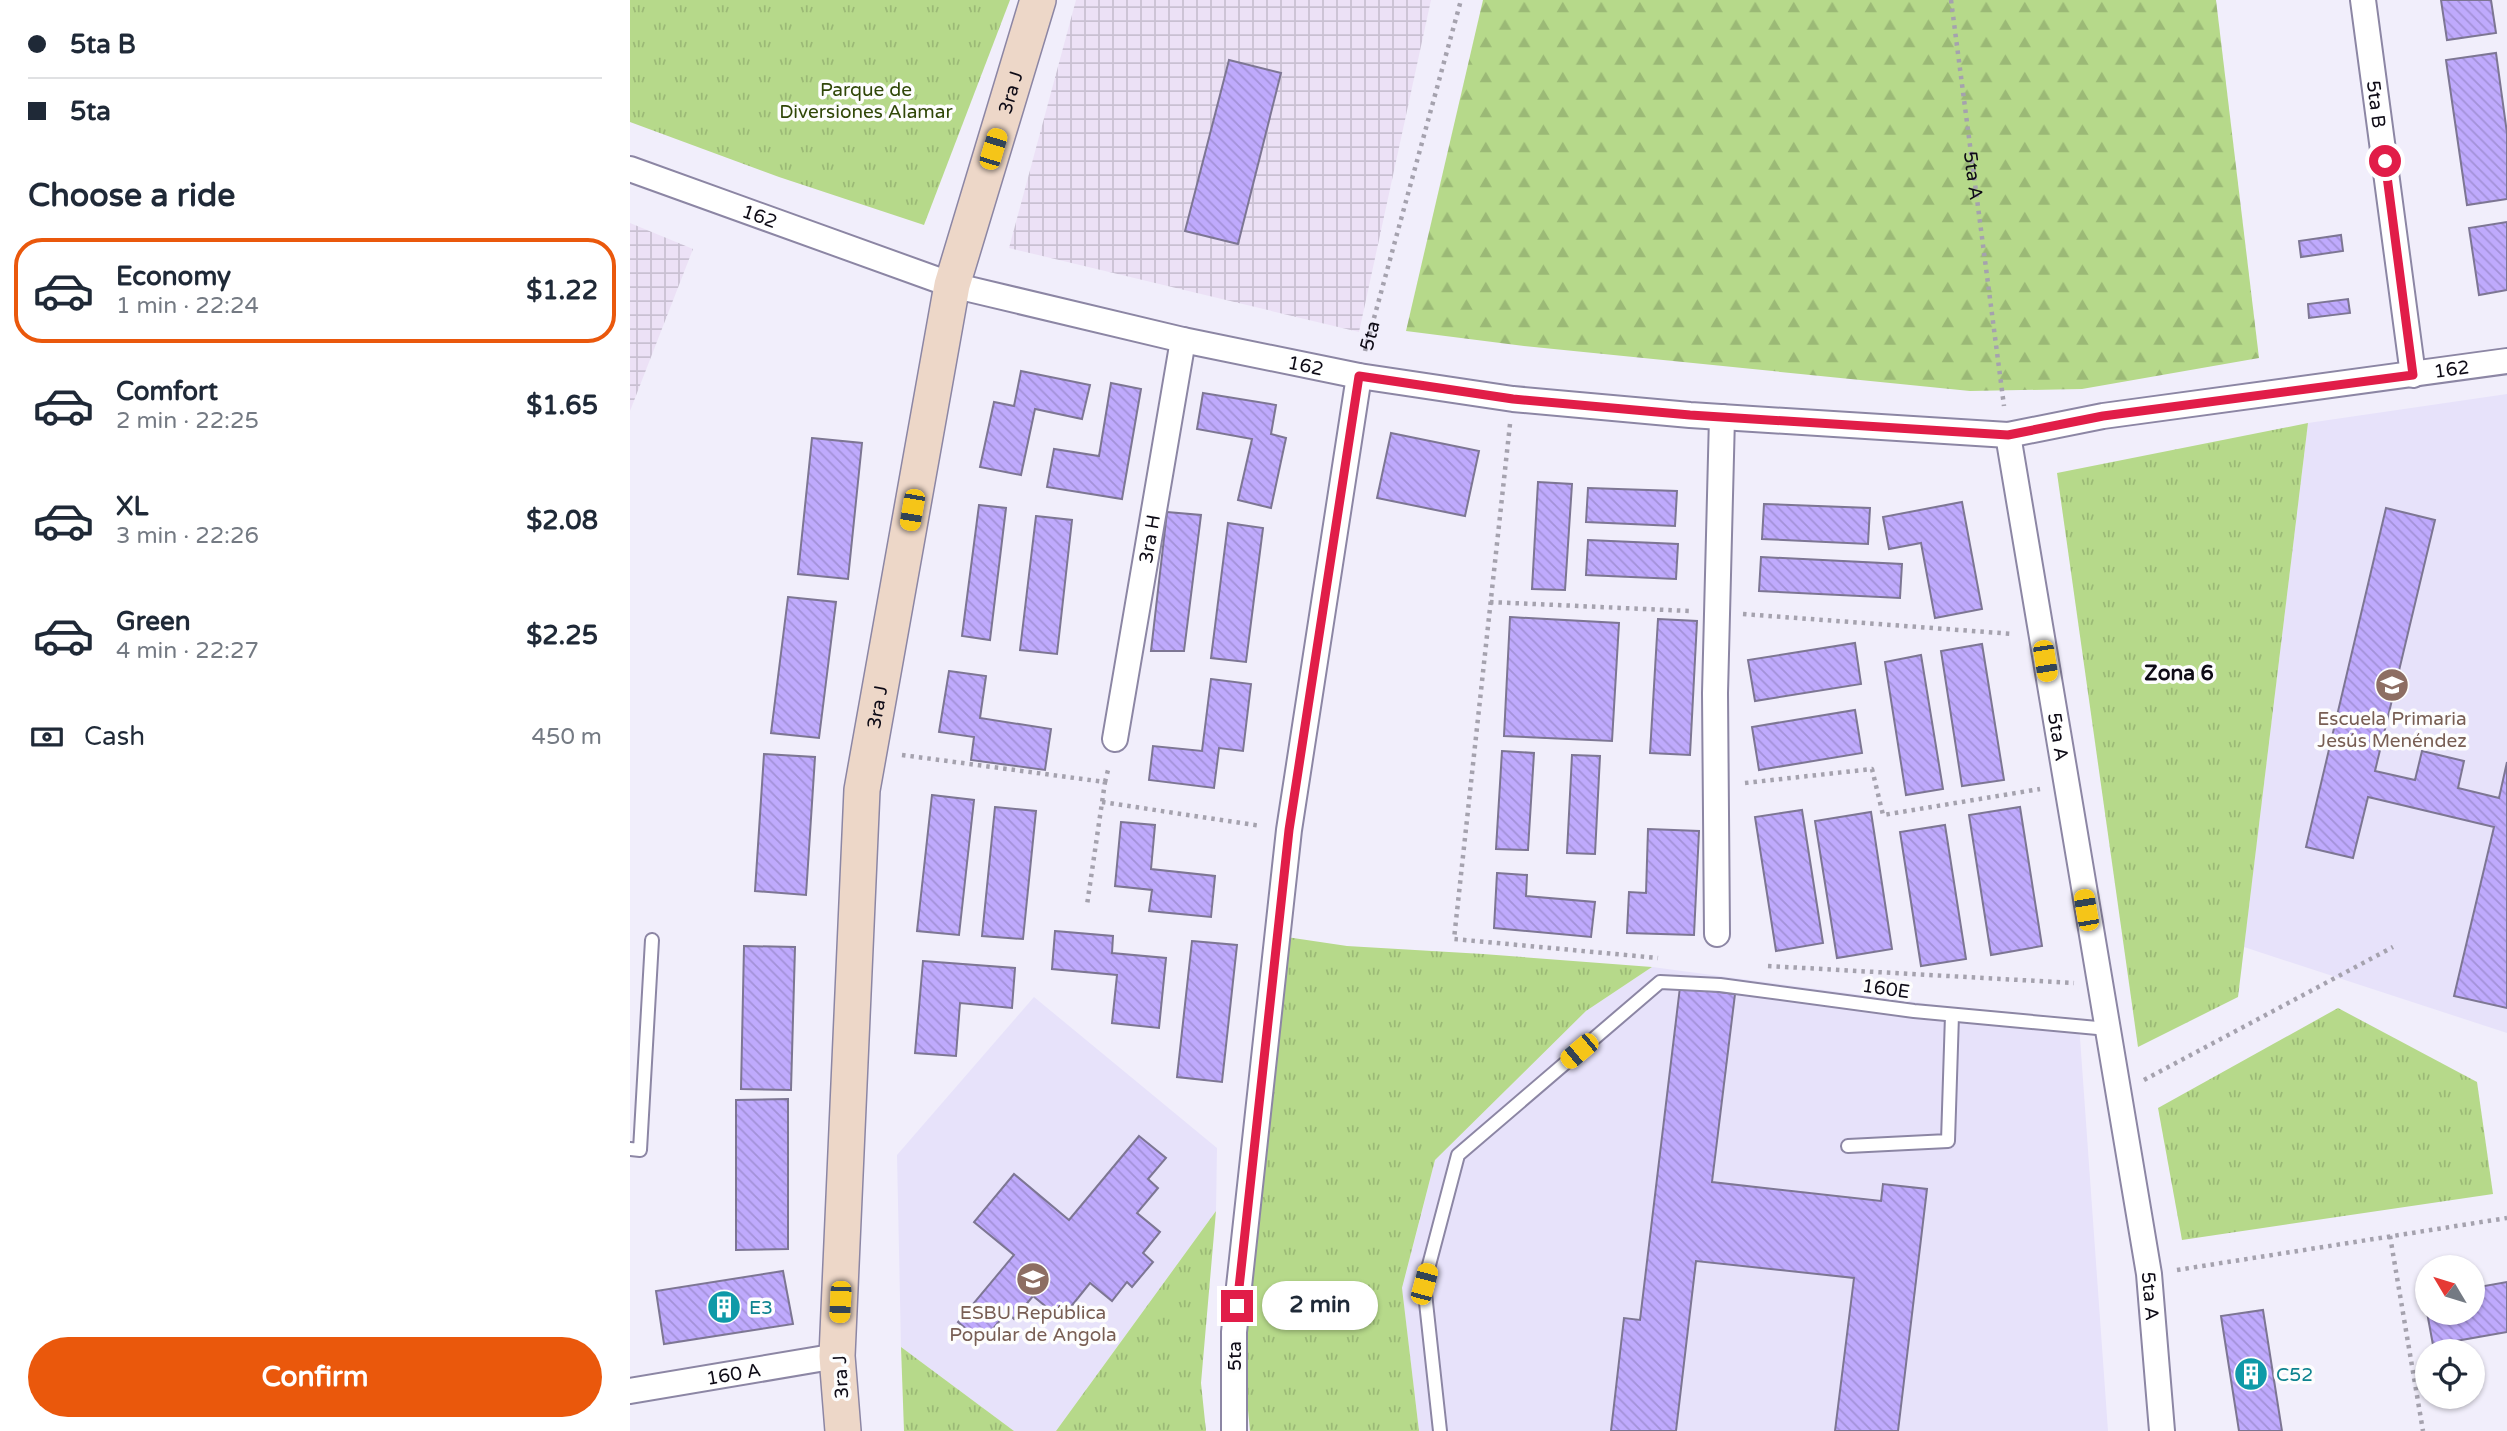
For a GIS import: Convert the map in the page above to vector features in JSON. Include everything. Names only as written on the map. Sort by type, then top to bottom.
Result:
[{"type":"street","name":"3ra J","points":[[843,1431],[837,1356],[862,790],[952,285],[1038,0]]},
{"type":"street","name":"5ta B","points":[[2363,0],[2413,375]]},
{"type":"street","name":"162","points":[[630,169],[952,285],[1184,340],[1359,376],[1513,399],[2008,435],[2103,416],[2507,361]]},
{"type":"street","name":"3ra H","points":[[1115,738],[1184,340]]},
{"type":"street","name":"5ta","points":[[1234,1431],[1234,1332],[1289,830],[1359,376]]},
{"type":"street","points":[[1717,934],[1717,612],[1722,416]]},
{"type":"street","name":"5ta A","points":[[2008,435],[2149,1274],[2162,1431]]},
{"type":"street","name":"160 A","points":[[630,1391],[837,1356]]},
{"type":"lane","points":[[630,1149],[640,1150],[652,940]]},
{"type":"lane","name":"160E","points":[[1440,1431],[1424,1284],[1458,1155],[1660,982],[1720,985],[1952,1015],[2108,1029]]},
{"type":"lane","points":[[1848,1146],[1948,1141],[1952,1015]]},
{"type":"path","name":"5ta","points":[[1359,376],[1461,0]]},
{"type":"path","name":"5ta A","points":[[1951,0],[2008,435]]},
{"type":"path","points":[[1513,399],[1454,939],[1663,958]]},
{"type":"path","points":[[1490,601],[1717,612],[2041,636]]},
{"type":"path","points":[[869,751],[1105,782],[1087,905]]},
{"type":"path","points":[[1716,787],[1872,769],[1883,815],[2066,785]]},
{"type":"path","points":[[1102,802],[1289,830]]},
{"type":"path","points":[[2119,1094],[2393,947]]},
{"type":"path","points":[[1759,966],[2099,985]]},
{"type":"path","points":[[2149,1274],[2507,1218]]},
{"type":"path","points":[[2390,1236],[2423,1431]]},
{"type":"shaded area","points":[[1076,0],[1431,0],[1359,332],[1009,248]]},
{"type":"shaded area","points":[[630,223],[693,249],[630,411]]},
{"type":"shaded area","name":"Escuela Primaria Jesús Menéndez","points":[[2507,394],[2507,1033],[2244,947],[2308,423]]},
{"type":"shaded area","points":[[1652,967],[2079,1024],[2108,1431],[1419,1431],[1402,1289],[1435,1160],[1586,1011]]},
{"type":"shaded area","name":"ESBU República Popular de Angola","points":[[1034,997],[1217,1148],[1216,1211],[1056,1431],[1014,1431],[901,1347],[897,1155]]},
{"type":"green space","name":"Parque de Diversiones Alamar","points":[[630,0],[1010,0],[924,225],[779,177],[630,122]]},
{"type":"green space","points":[[1483,0],[2216,0],[2259,358],[2082,389],[1970,391],[1524,346],[1406,331]]},
{"type":"green space","points":[[2308,423],[2238,997],[2138,1047],[2057,473]]},
{"type":"green space","points":[[1273,935],[1347,946],[1652,967],[1586,1011],[1435,1160],[1402,1288],[1419,1431],[1250,1431],[1242,1348]]},
{"type":"green space","points":[[2338,1008],[2477,1082],[2493,1194],[2182,1240],[2158,1108]]},
{"type":"green space","points":[[1216,1211],[1201,1383],[1206,1431],[1056,1431]]},
{"type":"green space","points":[[901,1347],[1014,1431],[904,1431]]},
{"type":"building","points":[[2441,0],[2491,0],[2496,33],[2447,40]]},
{"type":"building","points":[[2496,53],[2507,133],[2507,199],[2467,205],[2446,60]]},
{"type":"building","points":[[1229,60],[1281,73],[1238,244],[1185,231]]},
{"type":"building","points":[[2507,222],[2507,290],[2479,295],[2469,228]]},
{"type":"building","points":[[2341,235],[2343,251],[2301,257],[2299,241]]},
{"type":"building","points":[[2348,299],[2350,313],[2309,318],[2308,304]]},
{"type":"building","points":[[1021,371],[1090,385],[1082,419],[1035,409],[1021,475],[980,467],[994,402],[1014,406]]},
{"type":"building","points":[[1111,383],[1141,389],[1122,499],[1047,487],[1054,449],[1099,456]]},
{"type":"building","points":[[1203,393],[1276,405],[1271,434],[1286,438],[1271,508],[1238,500],[1252,439],[1197,429]]},
{"type":"building","points":[[1391,433],[1479,451],[1465,516],[1377,498]]},
{"type":"building","points":[[812,438],[862,443],[848,579],[798,574]]},
{"type":"building","points":[[1538,482],[1572,484],[1565,590],[1532,589]]},
{"type":"building","points":[[1588,488],[1677,491],[1675,526],[1586,522]]},
{"type":"building","points":[[1962,502],[1982,609],[1935,618],[1921,543],[1889,549],[1883,517]]},
{"type":"building","points":[[1764,504],[1870,508],[1868,544],[1762,539]]},
{"type":"building","points":[[979,505],[1006,508],[990,640],[962,636]]},
{"type":"building","points":[[2386,508],[2435,520],[2375,771],[2415,780],[2422,751],[2464,761],[2458,788],[2499,798],[2507,762],[2507,1008],[2454,996],[2494,827],[2368,797],[2353,858],[2306,847]]},
{"type":"building","points":[[1167,512],[1201,515],[1184,651],[1151,651]]},
{"type":"building","points":[[1036,516],[1072,520],[1057,654],[1020,650]]},
{"type":"building","points":[[1228,523],[1263,528],[1246,662],[1211,658]]},
{"type":"building","points":[[1588,540],[1678,544],[1676,579],[1586,575]]},
{"type":"building","points":[[1761,557],[1902,564],[1900,598],[1759,591]]},
{"type":"building","points":[[788,597],[836,602],[819,738],[771,733]]},
{"type":"building","points":[[1510,617],[1619,623],[1612,741],[1504,736]]},
{"type":"building","points":[[1658,619],[1697,621],[1690,755],[1650,753]]},
{"type":"building","points":[[1855,643],[1861,684],[1755,701],[1748,660]]},
{"type":"building","points":[[1982,644],[2004,780],[1962,786],[1941,651]]},
{"type":"building","points":[[1921,655],[1943,789],[1906,795],[1885,662]]},
{"type":"building","points":[[949,671],[986,676],[980,718],[1051,729],[1045,770],[971,760],[974,737],[939,732]]},
{"type":"building","points":[[1211,679],[1251,684],[1243,751],[1219,748],[1214,788],[1149,780],[1153,746],[1202,751]]},
{"type":"building","points":[[1855,710],[1862,753],[1759,770],[1752,727]]},
{"type":"building","points":[[1502,751],[1534,753],[1528,850],[1496,849]]},
{"type":"building","points":[[764,754],[815,757],[806,895],[755,891]]},
{"type":"building","points":[[1572,755],[1600,756],[1595,854],[1567,853]]},
{"type":"building","points":[[932,795],[974,800],[959,935],[917,931]]},
{"type":"building","points":[[995,807],[1036,811],[1023,939],[982,936]]},
{"type":"building","points":[[2020,807],[2042,946],[1991,955],[1969,815]]},
{"type":"building","points":[[1802,810],[1823,943],[1776,951],[1755,817]]},
{"type":"building","points":[[1871,812],[1892,949],[1837,958],[1815,821]]},
{"type":"building","points":[[1121,822],[1155,825],[1151,869],[1215,876],[1211,917],[1149,911],[1152,890],[1115,886]]},
{"type":"building","points":[[1945,825],[1966,959],[1921,966],[1900,832]]},
{"type":"building","points":[[1648,829],[1699,831],[1694,935],[1627,933],[1629,892],[1646,893]]},
{"type":"building","points":[[1497,873],[1527,875],[1526,896],[1595,902],[1591,937],[1494,928]]},
{"type":"building","points":[[1055,931],[1113,936],[1112,953],[1166,958],[1159,1028],[1112,1023],[1117,975],[1052,969]]},
{"type":"building","points":[[1192,941],[1237,945],[1222,1082],[1177,1077]]},
{"type":"building","points":[[744,946],[795,947],[791,1090],[741,1089]]},
{"type":"building","points":[[923,961],[1015,968],[1012,1008],[960,1003],[956,1056],[915,1053]]},
{"type":"building","points":[[1680,987],[1735,994],[1712,1182],[1881,1201],[1883,1184],[1927,1189],[1898,1431],[1835,1431],[1854,1278],[1696,1261],[1676,1431],[1611,1431],[1624,1318],[1640,1320]]},
{"type":"building","points":[[788,1099],[788,1249],[736,1250],[736,1100]]},
{"type":"building","points":[[1139,1136],[1166,1158],[1148,1179],[1158,1188],[1137,1213],[1160,1232],[1143,1253],[1153,1262],[1132,1287],[1127,1282],[1112,1301],[1090,1283],[1061,1319],[1033,1296],[1014,1319],[1007,1312],[982,1342],[958,1322],[1014,1255],[974,1222],[1014,1174],[1069,1220]]},
{"type":"building","name":"E3","points":[[783,1271],[793,1324],[664,1344],[656,1291]]},
{"type":"building","points":[[2507,1282],[2507,1332],[2467,1339],[2432,1339],[2429,1325],[2485,1325],[2485,1286]]},
{"type":"building","name":"C52","points":[[2263,1310],[2282,1431],[2239,1431],[2221,1316]]},
{"type":"place","name":"Escuela Primaria Jesús Menéndez","points":[[2392,685]]},
{"type":"place","name":"ESBU República Popular de Angola","points":[[1033,1279]]},
{"type":"place","name":"E3","points":[[724,1307]]},
{"type":"place","name":"C52","points":[[2251,1374]]},
{"type":"district","name":"Zona 6","points":[[2179,673]]},
{"type":"route","points":[[1237,1306],[1289,830],[1359,376],[1513,399],[1690,415],[2008,435],[2103,416],[2413,375],[2385,161]]}]
